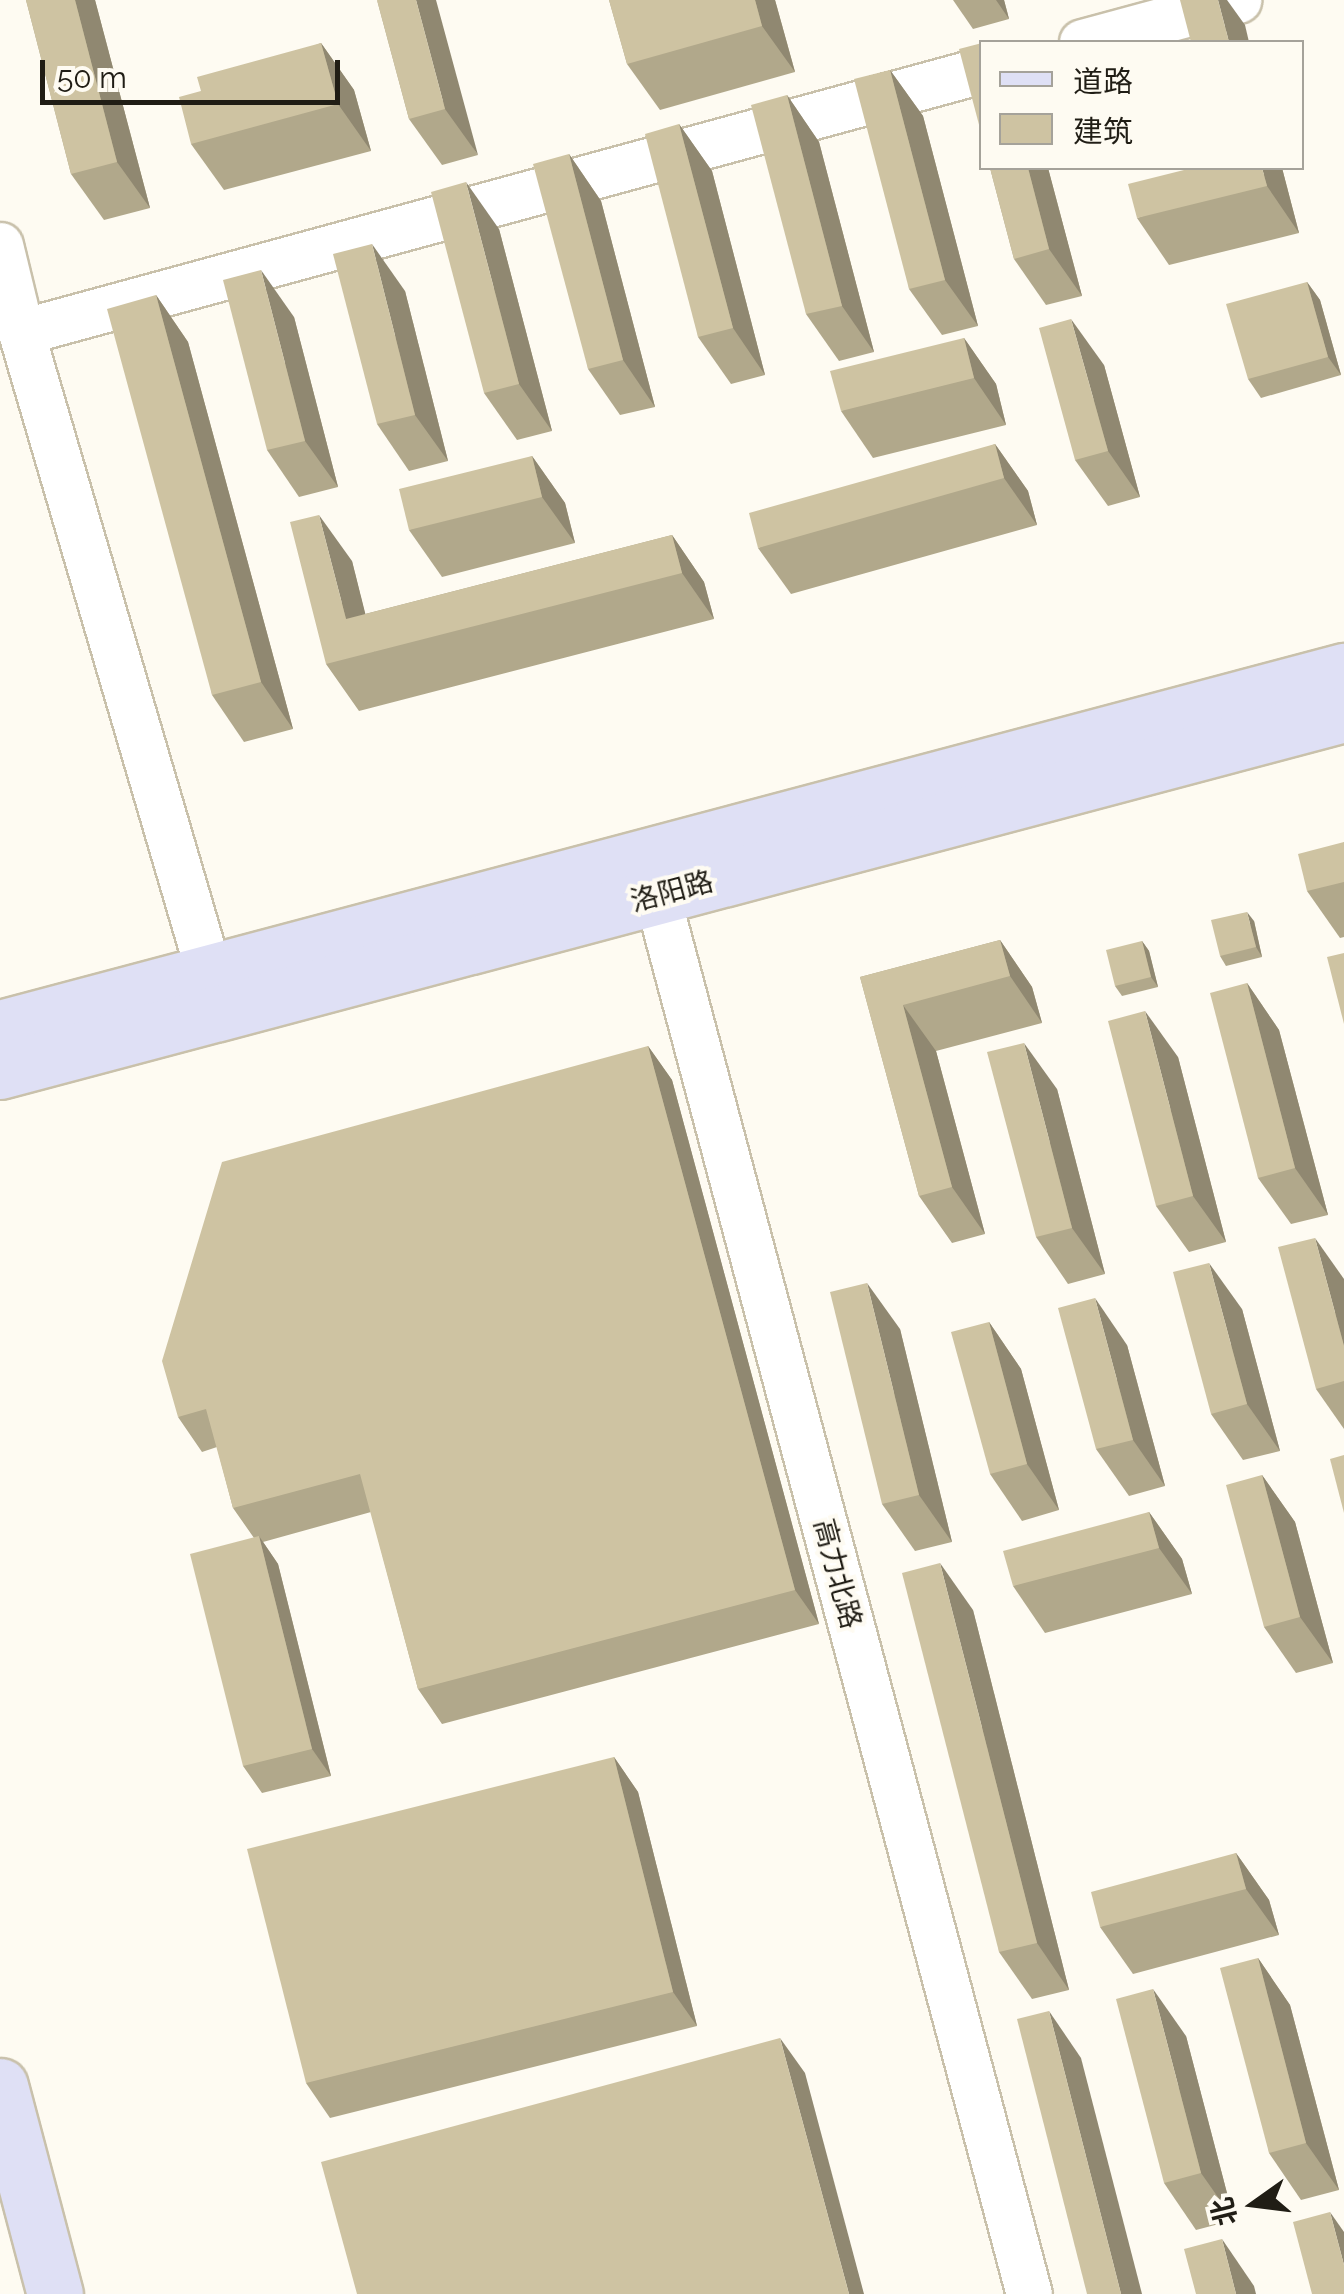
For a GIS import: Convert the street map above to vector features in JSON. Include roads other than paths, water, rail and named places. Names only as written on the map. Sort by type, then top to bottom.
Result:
[{"type":"street","points":[[1089,40],[1238,0]]},
{"type":"street","points":[[20,332],[979,71]]},
{"type":"street","points":[[0,245],[20,332],[209,973]]},
{"type":"street","name":"洛阳路","points":[[0,1071],[1344,671]]},
{"type":"street","name":"洛阳路","points":[[0,1028],[209,973],[652,875],[1344,714]]},
{"type":"street","name":"高力北路","points":[[652,875],[1029,2294]]},
{"type":"street","points":[[0,2086],[54,2294]]}]
